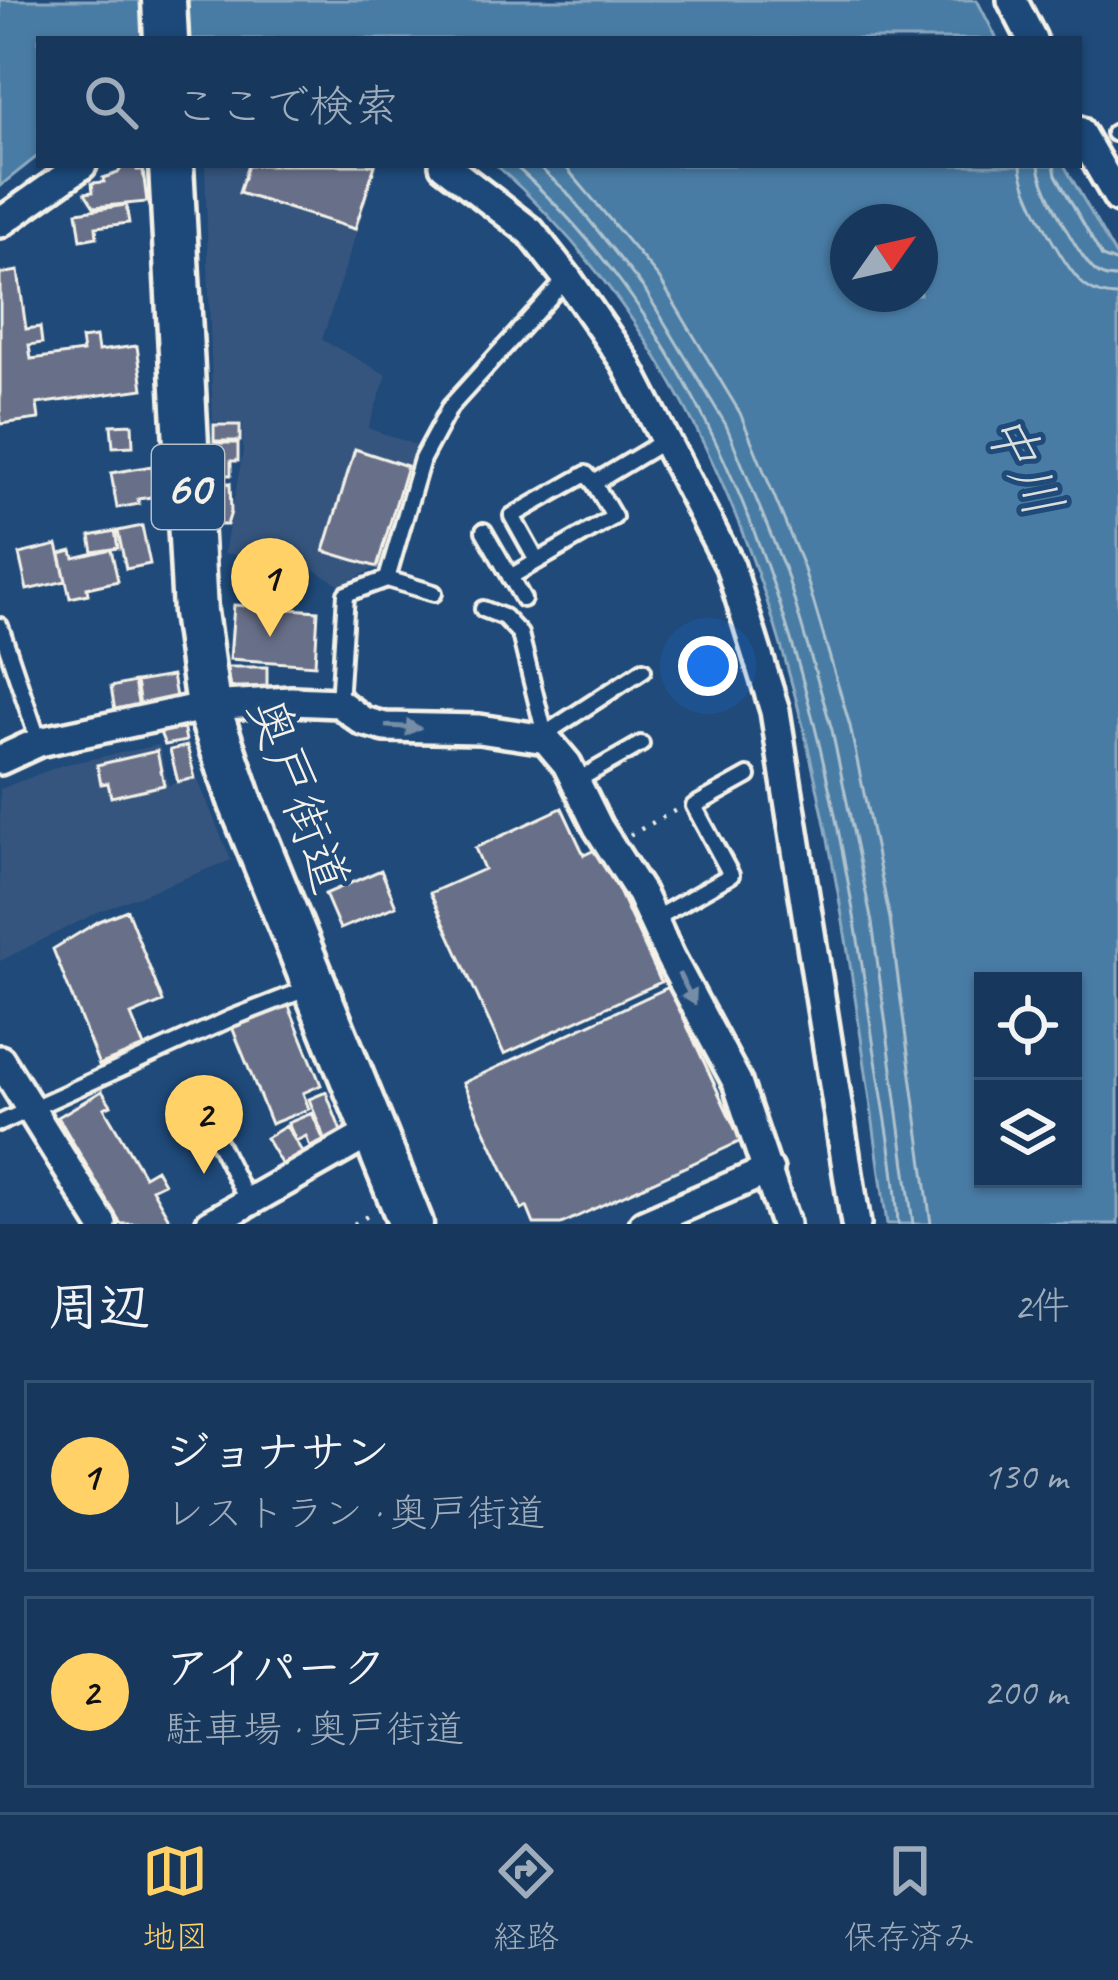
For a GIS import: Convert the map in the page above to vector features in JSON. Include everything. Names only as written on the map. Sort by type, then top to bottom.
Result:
[{"type":"main road","points":[[164,0],[166,36]]},
{"type":"main road","name":"奥戸街道","points":[[171,168],[195,612],[208,706],[241,803],[411,1224]]},
{"type":"street","points":[[1012,0],[1030,36]]},
{"type":"street","points":[[1082,135],[1118,198]]},
{"type":"street","points":[[0,223],[78,168]]},
{"type":"street","points":[[448,168],[531,232],[567,278],[626,362],[730,566],[775,712],[856,1224]]},
{"type":"street","points":[[0,760],[39,742],[208,706],[339,703],[363,721],[385,727],[478,729],[546,739],[568,764],[654,919],[736,1082],[785,1224]]},
{"type":"street","points":[[0,1060],[102,1224]]},
{"type":"street","points":[[210,1224],[374,1132]]},
{"type":"street","points":[[644,1224],[769,1170]]},
{"type":"lane","points":[[387,579],[422,460],[450,407],[567,278]]},
{"type":"lane","points":[[594,483],[664,441]]},
{"type":"lane","points":[[510,577],[614,518],[586,474],[512,516],[538,561]]},
{"type":"lane","points":[[484,531],[523,599]]},
{"type":"lane","points":[[339,703],[346,594],[387,579],[434,593]]},
{"type":"lane","points":[[483,609],[504,617],[520,634],[546,739]]},
{"type":"lane","points":[[0,626],[39,742]]},
{"type":"lane","points":[[546,739],[551,730],[643,670]]},
{"type":"lane","points":[[576,782],[641,744]]},
{"type":"lane","points":[[654,919],[730,874],[694,806],[748,776]]},
{"type":"lane","points":[[0,1124],[232,1018],[314,986]]},
{"type":"lane","points":[[216,1138],[248,1202]]},
{"type":"path","points":[[610,845],[687,803],[694,806]]},
{"type":"shaded area","points":[[205,168],[377,168],[322,340],[387,375],[368,428],[415,445],[378,567],[340,585],[310,567],[224,553],[243,452],[243,423],[213,422]]},
{"type":"shaded area","points":[[159,745],[168,785],[197,778],[231,860],[98,912],[0,961],[0,789],[62,765]]},
{"type":"water","points":[[0,0],[977,0],[995,36],[36,36],[36,157],[0,186]]},
{"type":"water","name":"中川","points":[[499,168],[1066,168],[1118,260],[1118,1224],[887,1224],[846,940],[819,796],[784,655],[737,518],[675,389],[596,271]]},
{"type":"building","points":[[121,168],[143,170],[147,202],[94,207],[85,193],[93,192],[92,183]]},
{"type":"building","points":[[247,168],[374,168],[355,229],[239,193]]},
{"type":"building","points":[[126,205],[129,223],[96,227],[97,237],[81,240],[77,212]]},
{"type":"building","points":[[18,271],[26,329],[40,327],[42,343],[29,345],[31,359],[83,352],[81,339],[96,337],[98,351],[137,346],[143,389],[37,404],[39,419],[0,424],[0,274]]},
{"type":"building","points":[[132,424],[133,446],[113,447],[111,425]]},
{"type":"building","points":[[214,425],[240,425],[240,441],[214,441]]},
{"type":"building","points":[[215,443],[238,443],[238,461],[231,461],[231,475],[215,475]]},
{"type":"building","points":[[355,449],[407,466],[377,567],[324,551]]},
{"type":"building","points":[[152,466],[156,490],[151,497],[117,508],[111,473]]},
{"type":"building","points":[[215,483],[230,483],[227,525],[217,525]]},
{"type":"building","points":[[142,526],[150,564],[126,569],[118,531]]},
{"type":"building","points":[[115,531],[118,548],[93,552],[90,536]]},
{"type":"building","points":[[57,545],[66,581],[27,590],[19,554]]},
{"type":"building","points":[[111,549],[118,581],[87,588],[88,594],[70,598],[60,554],[72,551],[74,558]]},
{"type":"building","points":[[234,605],[318,611],[315,665],[230,659]]},
{"type":"building","points":[[226,667],[267,667],[267,687],[230,687]]},
{"type":"building","points":[[172,676],[177,702],[141,711],[136,682]]},
{"type":"building","points":[[134,682],[140,713],[116,717],[111,687]]},
{"type":"building","points":[[182,720],[186,741],[165,745],[157,725]]},
{"type":"building","points":[[187,746],[195,778],[178,782],[170,750]]},
{"type":"building","points":[[157,751],[164,785],[111,797],[108,783],[101,784],[97,765]]},
{"type":"building","points":[[562,808],[584,855],[599,848],[661,982],[504,1054],[430,893],[484,869],[475,848]]},
{"type":"building","points":[[381,870],[396,906],[340,929],[325,894]]},
{"type":"building","points":[[127,910],[163,1002],[131,1015],[144,1047],[99,1065],[53,949]]},
{"type":"building","points":[[669,987],[741,1141],[561,1224],[534,1224],[527,1207],[522,1210],[463,1083]]},
{"type":"building","points":[[288,1004],[321,1085],[303,1093],[309,1109],[271,1124],[232,1027]]},
{"type":"building","points":[[102,1091],[111,1105],[104,1108],[144,1176],[156,1169],[164,1183],[152,1189],[172,1224],[121,1224],[58,1117]]},
{"type":"building","points":[[326,1092],[342,1134],[325,1140],[309,1099]]},
{"type":"building","points":[[312,1113],[324,1141],[310,1147],[306,1136],[296,1141],[288,1123]]},
{"type":"building","points":[[286,1126],[303,1153],[282,1165],[266,1138]]},
{"type":"place","name":"ジョナサン","points":[[270,637]]},
{"type":"place","name":"アイパーク","points":[[204,1174]]}]
